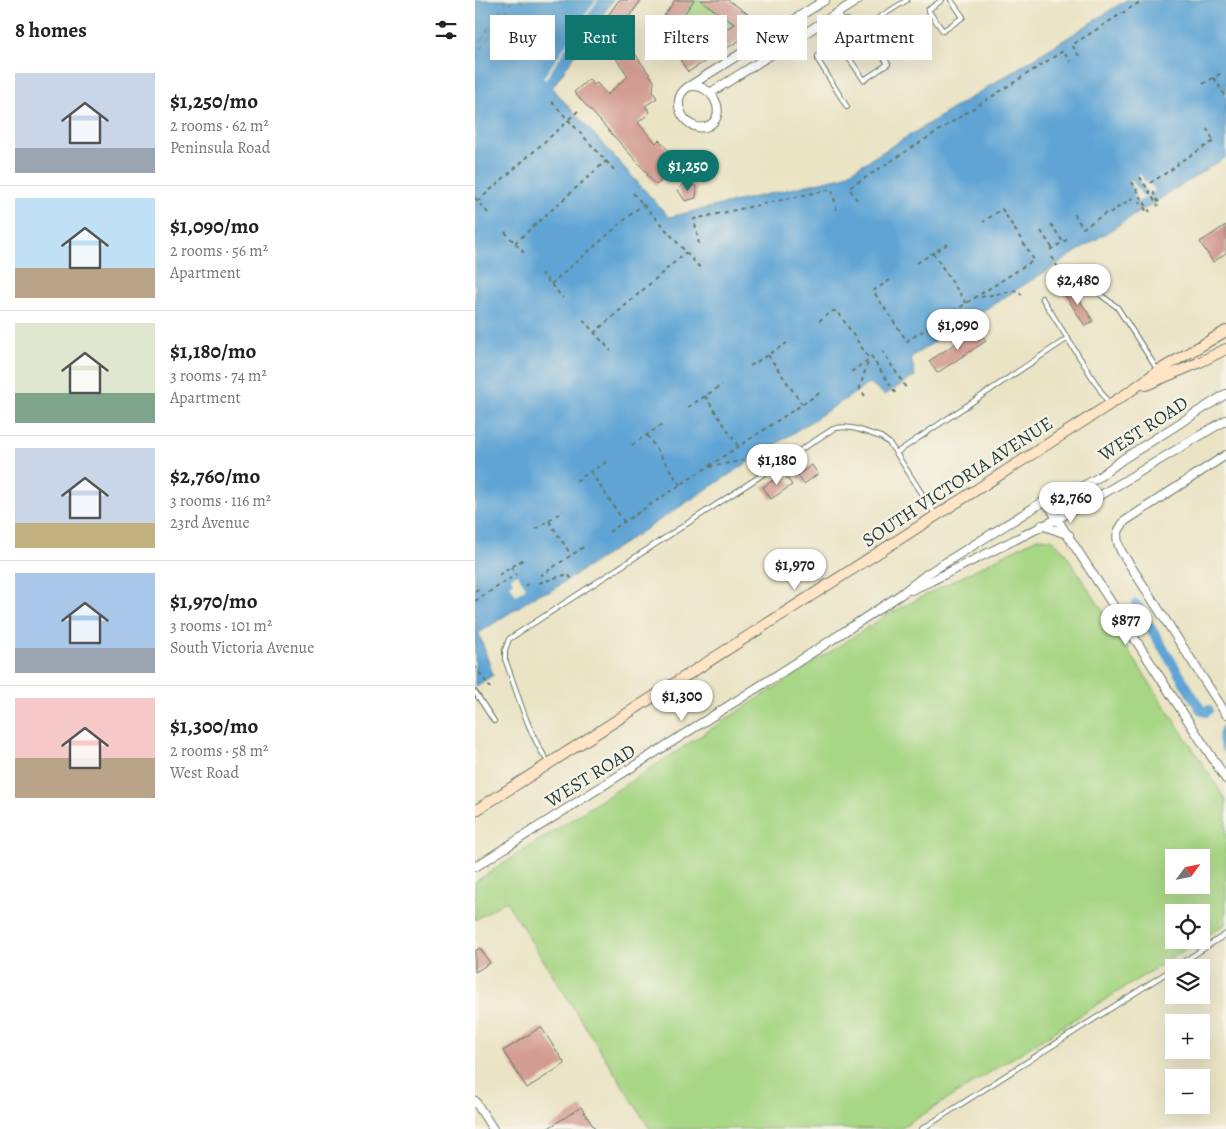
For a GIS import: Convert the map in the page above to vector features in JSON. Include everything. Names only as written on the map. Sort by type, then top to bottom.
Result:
[{"type":"street","points":[[802,15],[825,0]]},
{"type":"street","points":[[807,32],[858,0]]},
{"type":"street","points":[[688,87],[698,85],[707,89],[717,105],[717,115],[708,126],[695,126],[689,123],[679,108],[679,98],[688,87],[737,56]]},
{"type":"street","points":[[710,93],[762,60]]},
{"type":"street","name":"SOUTH VICTORIA AVENUE","points":[[475,810],[1129,392],[1158,371],[1226,331]]},
{"type":"street","name":"SOUTH VICTORIA AVENUE","points":[[1129,392],[1226,349]]},
{"type":"street","name":"WEST ROAD","points":[[475,867],[807,656],[899,595],[927,574],[1046,500],[1069,494],[1099,477],[1123,459],[1226,394]]},
{"type":"street","name":"WEST ROAD","points":[[899,595],[931,581],[1106,492],[1226,420]]},
{"type":"street","points":[[1226,455],[1125,521],[1116,538],[1121,550],[1226,714]]},
{"type":"street","points":[[1046,500],[1226,779]]},
{"type":"street","points":[[1042,525],[1069,535]]},
{"type":"street","points":[[475,1101],[493,1129]]},
{"type":"lane","points":[[882,15],[907,0]]},
{"type":"lane","points":[[940,1],[929,10],[943,31],[963,17],[951,0]]},
{"type":"lane","points":[[873,42],[888,64],[864,80],[849,58],[863,49],[873,42]]},
{"type":"lane","points":[[818,60],[847,108]]},
{"type":"lane","points":[[1082,276],[1102,296],[1117,307],[1158,371]]},
{"type":"lane","points":[[1042,298],[1109,404]]},
{"type":"lane","points":[[896,452],[1067,338]]},
{"type":"lane","points":[[549,764],[533,737],[505,659],[505,648],[511,638],[833,429],[847,427],[881,437],[889,443],[936,516]]},
{"type":"lane","points":[[475,692],[494,721]]},
{"type":"lane","points":[[1188,959],[1226,934]]},
{"type":"lane","points":[[922,1129],[1165,974]]},
{"type":"path","points":[[1079,56],[1072,45],[1143,0]]},
{"type":"path","points":[[857,200],[849,188],[1063,50],[1071,62]]},
{"type":"path","points":[[1203,84],[1223,72]]},
{"type":"path","points":[[1214,78],[1226,97]]},
{"type":"path","points":[[553,102],[567,121],[617,173]]},
{"type":"path","points":[[478,202],[578,111]]},
{"type":"path","points":[[1150,183],[1214,141],[1207,129]]},
{"type":"path","points":[[515,243],[607,161]]},
{"type":"path","points":[[1140,177],[1159,205],[1153,192]]},
{"type":"path","points":[[1132,182],[1149,212],[1139,201]]},
{"type":"path","points":[[699,244],[694,220],[832,189],[837,212]]},
{"type":"path","points":[[633,193],[702,270]]},
{"type":"path","points":[[1074,214],[1083,228],[1134,197]]},
{"type":"path","points":[[475,198],[488,213]]},
{"type":"path","points":[[551,284],[643,204]]},
{"type":"path","points":[[889,280],[873,291],[907,341],[1034,260],[1002,209],[983,222]]},
{"type":"path","points":[[1051,224],[1063,242]]},
{"type":"path","points":[[1041,231],[1051,250],[1068,239]]},
{"type":"path","points":[[505,232],[525,254]]},
{"type":"path","points":[[917,263],[949,243]]},
{"type":"path","points":[[594,333],[686,252]]},
{"type":"path","points":[[933,253],[966,304]]},
{"type":"path","points":[[1052,257],[1061,271]]},
{"type":"path","points":[[541,273],[563,298]]},
{"type":"path","points":[[981,297],[1018,290],[1022,296]]},
{"type":"path","points":[[819,321],[835,310],[839,312],[868,357],[860,389],[865,396]]},
{"type":"path","points":[[583,320],[611,351]]},
{"type":"path","points":[[750,366],[787,343]]},
{"type":"path","points":[[882,350],[906,388]]},
{"type":"path","points":[[768,354],[803,405]]},
{"type":"path","points":[[871,356],[896,394]]},
{"type":"path","points":[[851,372],[868,360]]},
{"type":"path","points":[[687,407],[722,385]]},
{"type":"path","points":[[609,532],[821,392]]},
{"type":"path","points":[[705,396],[738,447]]},
{"type":"path","points":[[632,445],[663,424]]},
{"type":"path","points":[[647,435],[680,485]]},
{"type":"path","points":[[707,467],[750,459],[755,466]]},
{"type":"path","points":[[576,481],[606,462]]},
{"type":"path","points":[[591,472],[624,522]]},
{"type":"path","points":[[536,529],[563,512]]},
{"type":"path","points":[[549,520],[571,555]]},
{"type":"path","points":[[540,576],[585,546]]},
{"type":"path","points":[[499,575],[524,559]]},
{"type":"path","points":[[511,567],[516,575]]},
{"type":"path","points":[[539,583],[568,574],[573,581]]},
{"type":"path","points":[[475,601],[511,578]]},
{"type":"path","points":[[475,591],[480,588]]},
{"type":"path","points":[[475,666],[490,688]]},
{"type":"green space","points":[[694,0],[700,0],[721,15],[684,15]]},
{"type":"green space","points":[[727,19],[734,24],[727,28]]},
{"type":"green space","points":[[1037,538],[1052,539],[1063,550],[1226,800],[1226,924],[1210,934],[1210,904],[1165,904],[1165,949],[1186,949],[1170,959],[1165,959],[1165,962],[900,1129],[650,1129],[506,901],[475,920],[475,882],[887,615]]},
{"type":"water","points":[[475,0],[613,0],[603,15],[565,15],[565,60],[571,60],[552,88],[669,217],[842,177],[1126,0],[1226,0],[1226,157],[911,357],[915,376],[885,395],[870,383],[549,592],[540,593],[479,633],[493,675],[475,687]]},
{"type":"pier","points":[[596,0],[598,0],[588,15],[585,15]]},
{"type":"pier","points":[[565,46],[565,49],[545,80],[543,78]]},
{"type":"pier","points":[[1140,174],[1155,191],[1138,202],[1129,182],[1132,180],[1143,197],[1148,193],[1137,176]]},
{"type":"pier","points":[[517,574],[526,588],[516,595],[510,585],[513,583],[511,578]]},
{"type":"building","points":[[619,0],[641,0],[630,15],[608,15]]},
{"type":"building","points":[[675,0],[694,0],[684,15],[665,15]]},
{"type":"building","points":[[700,0],[728,0],[748,14],[737,15],[737,42],[727,48],[727,28],[734,24],[727,19],[727,15],[721,15]]},
{"type":"building","points":[[635,54],[654,81],[653,92],[657,98],[645,106],[650,112],[638,123],[656,143],[659,140],[680,164],[656,185],[574,92],[589,79],[594,85],[597,83],[607,95],[628,76],[617,60],[635,60]]},
{"type":"building","points":[[680,60],[708,60],[688,72]]},
{"type":"building","points":[[686,182],[697,187],[696,198],[685,201],[678,190]]},
{"type":"building","points":[[1226,225],[1226,253],[1213,262],[1200,242]]},
{"type":"building","points":[[1070,285],[1093,321],[1085,326],[1062,290]]},
{"type":"building","points":[[978,329],[986,341],[937,373],[929,361]]},
{"type":"building","points":[[812,465],[818,474],[804,484],[797,475]]},
{"type":"building","points":[[784,473],[792,485],[771,499],[763,487]]},
{"type":"building","points":[[480,948],[490,963],[475,972],[475,951]]},
{"type":"building","points":[[541,1027],[565,1064],[527,1088],[503,1051]]},
{"type":"building","points":[[581,1107],[595,1129],[547,1129]]},
{"type":"waterway","points":[[1136,604],[1201,710],[1206,712],[1208,710]]},
{"type":"waterway","points":[[1225,730],[1223,739],[1226,748]]},
{"type":"ferry route","points":[[475,51],[507,0]]},
{"type":"ferry route","points":[[475,59],[512,0]]}]
